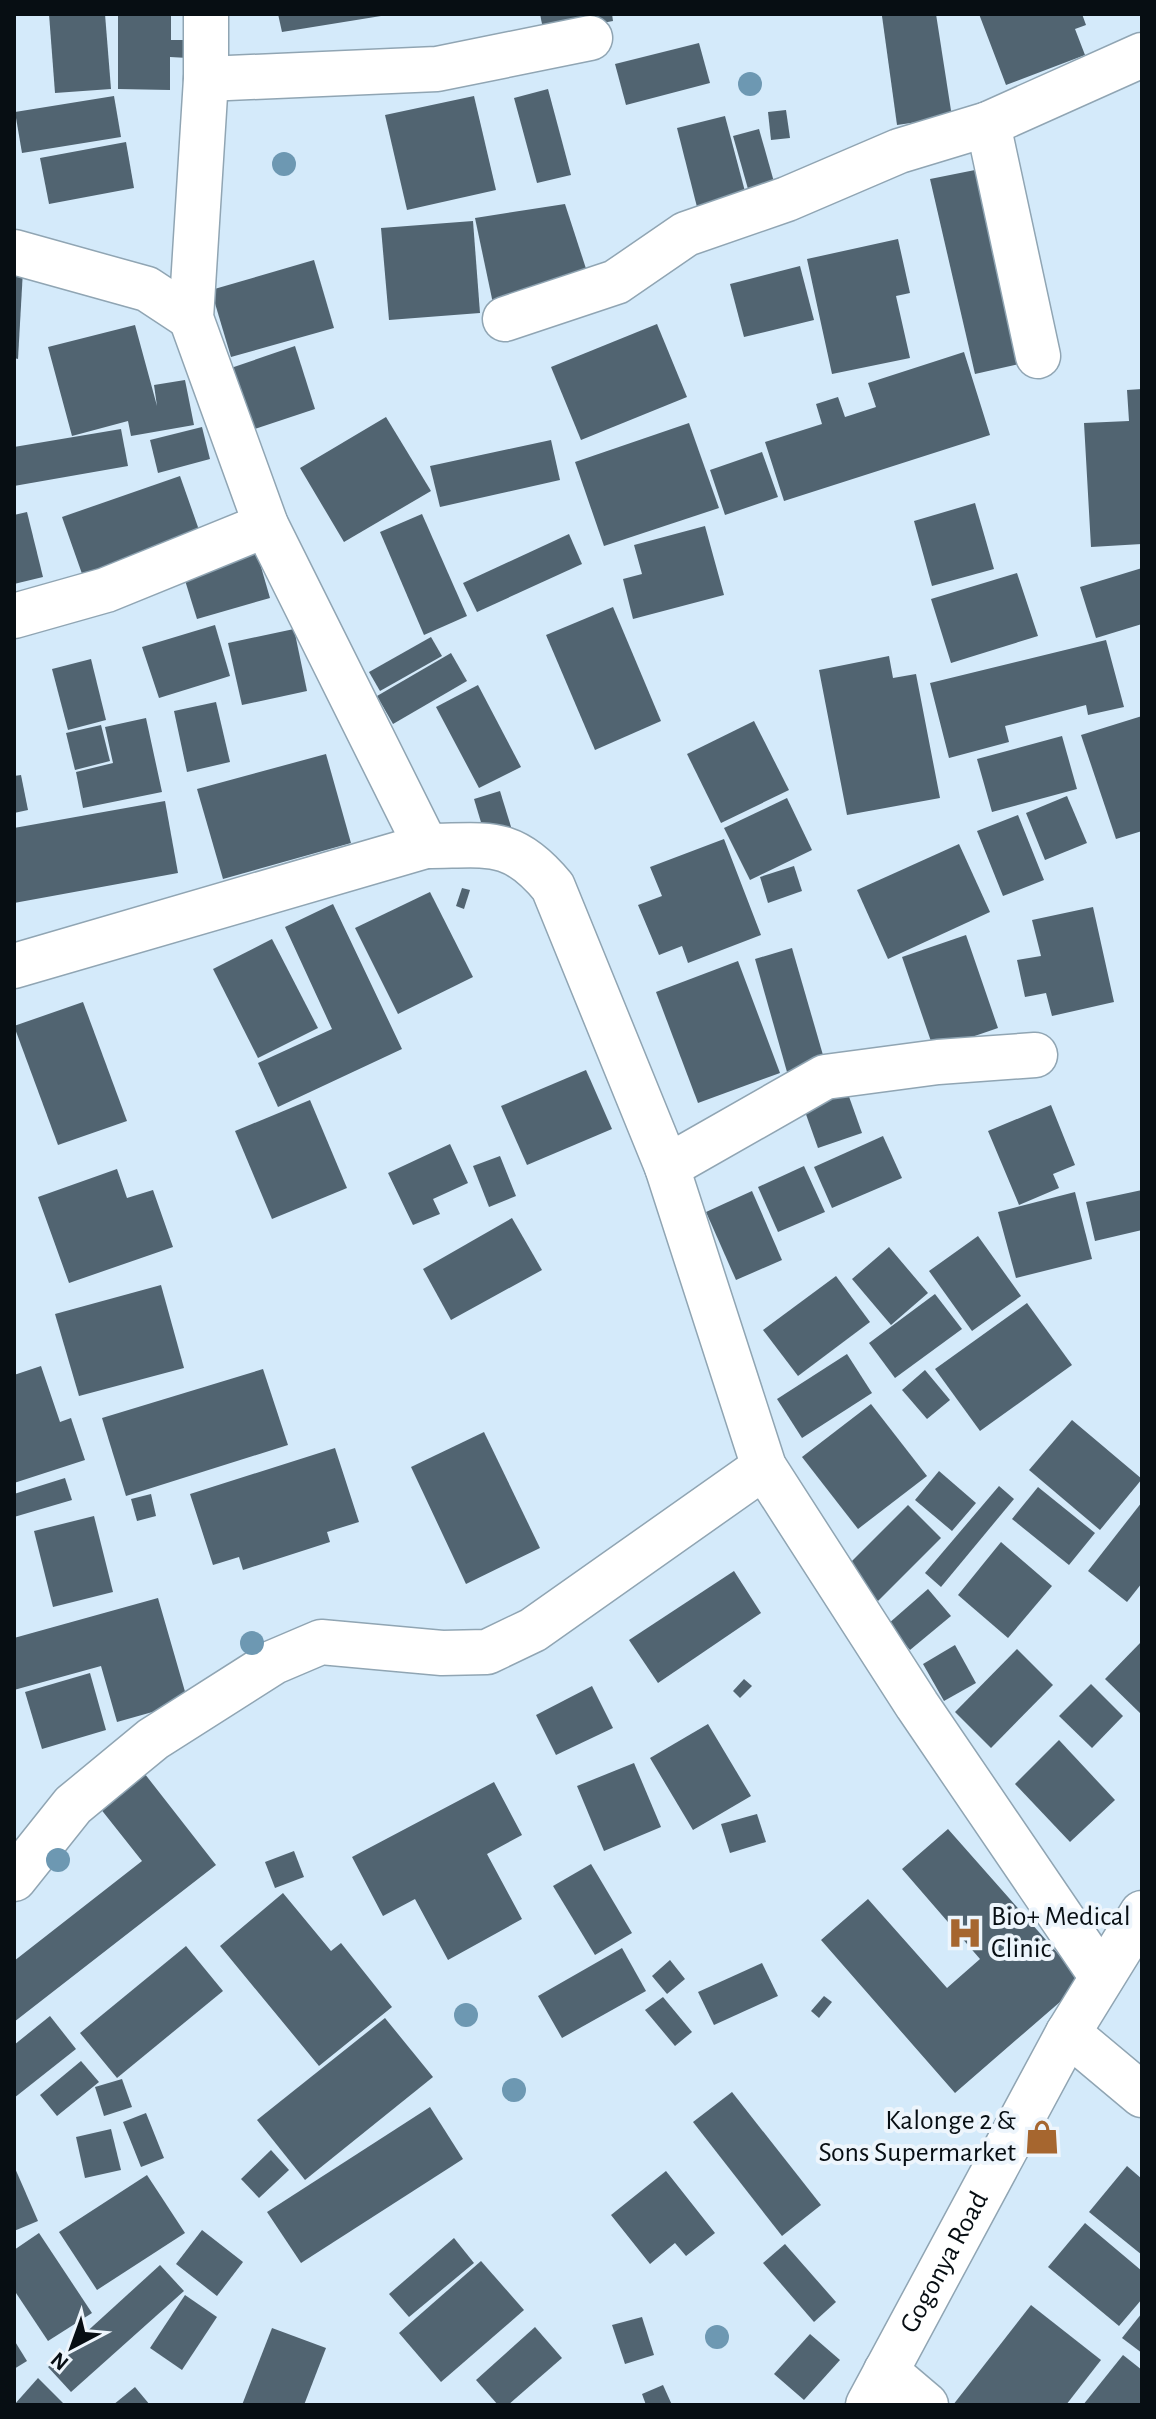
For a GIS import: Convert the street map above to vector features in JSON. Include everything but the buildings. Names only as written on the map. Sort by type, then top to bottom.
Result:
[{"type":"street","points":[[206,14],[206,79],[191,318],[266,525],[426,846]]},
{"type":"street","points":[[206,79],[437,69],[590,38]]},
{"type":"street","points":[[505,319],[616,282],[686,234],[787,199],[899,151],[988,124],[1142,55]]},
{"type":"street","points":[[988,124],[1038,356]]},
{"type":"street","points":[[14,252],[147,289],[191,318]]},
{"type":"street","points":[[14,616],[106,590],[266,525]]},
{"type":"street","points":[[14,966],[426,846],[499,846],[531,860],[553,887],[667,1167],[764,1467],[917,1705],[1102,1977]]},
{"type":"street","points":[[667,1167],[825,1077],[938,1062],[1035,1055]]},
{"type":"street","points":[[14,1879],[73,1805],[153,1739],[274,1662],[321,1642],[442,1653],[487,1652],[533,1630],[764,1467]]},
{"type":"street","name":"Gogonya Road","points":[[877,2388],[1068,2033],[1142,1913]]},
{"type":"street","points":[[1068,2033],[1142,2095]]},
{"type":"street","points":[[877,2388],[926,2405]]},
{"type":"place","name":"Bio+ Medical Clinic","points":[[965,1933]]},
{"type":"place","name":"Kalonge 2 & Sons Supermarket","points":[[1042,2137]]}]
